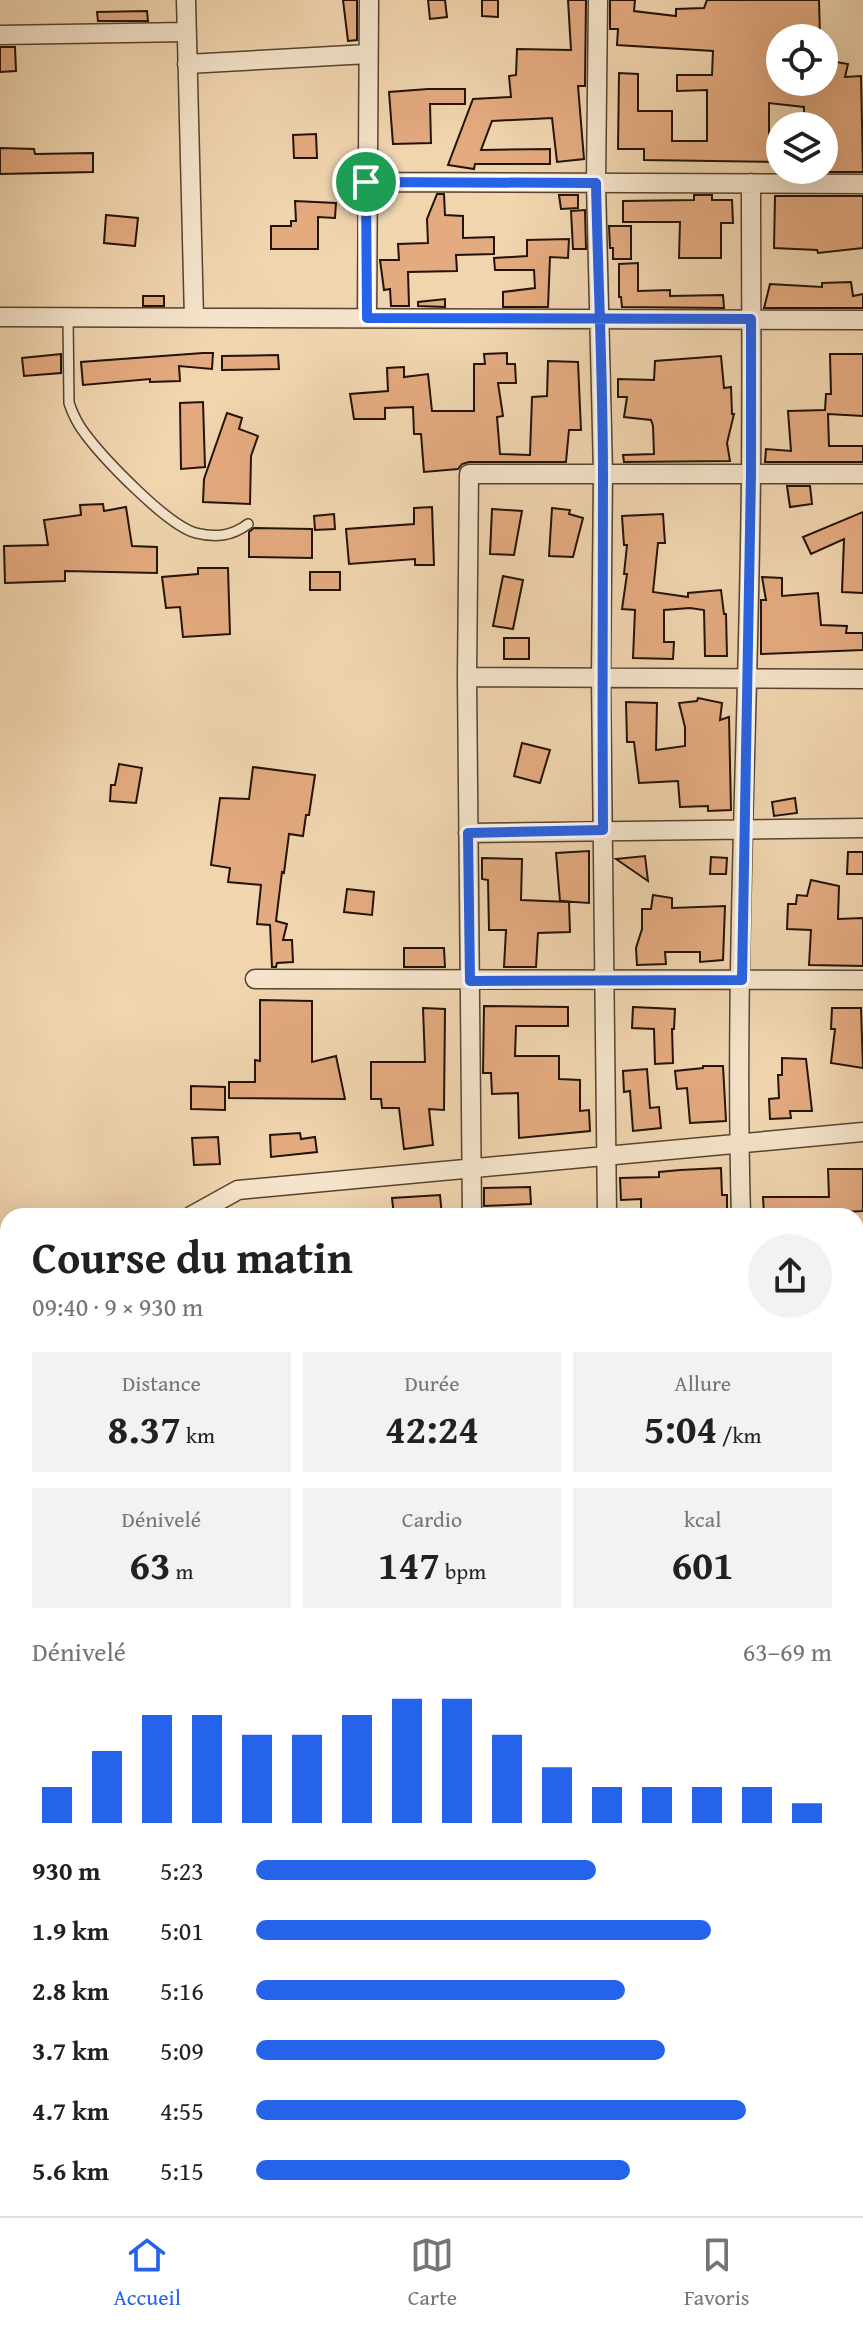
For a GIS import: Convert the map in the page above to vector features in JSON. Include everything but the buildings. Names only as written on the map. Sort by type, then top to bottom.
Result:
[{"type":"street","points":[[186,0],[194,318]]},
{"type":"street","points":[[367,318],[369,0]]},
{"type":"street","points":[[598,0],[596,183],[603,473],[601,677],[607,1208]]},
{"type":"street","points":[[0,35],[187,32]]},
{"type":"street","points":[[187,64],[368,54]]},
{"type":"street","points":[[366,182],[863,184]]},
{"type":"street","points":[[741,1208],[743,829],[751,474],[751,183]]},
{"type":"street","points":[[0,317],[863,320]]},
{"type":"street","points":[[472,1208],[467,677],[469,474],[863,474]]},
{"type":"street","points":[[467,677],[863,679]]},
{"type":"street","points":[[468,833],[863,828]]},
{"type":"street","points":[[255,979],[863,980]]},
{"type":"street","points":[[205,1208],[238,1190],[863,1132]]},
{"type":"lane","points":[[68,318],[69,403],[86,436],[175,525],[214,536],[234,534],[248,524]]},
{"type":"route","points":[[366,182],[367,318],[599,319],[751,319],[742,980],[470,981],[468,833],[603,830],[603,473],[599,319],[598,251],[596,183],[366,182]]}]
